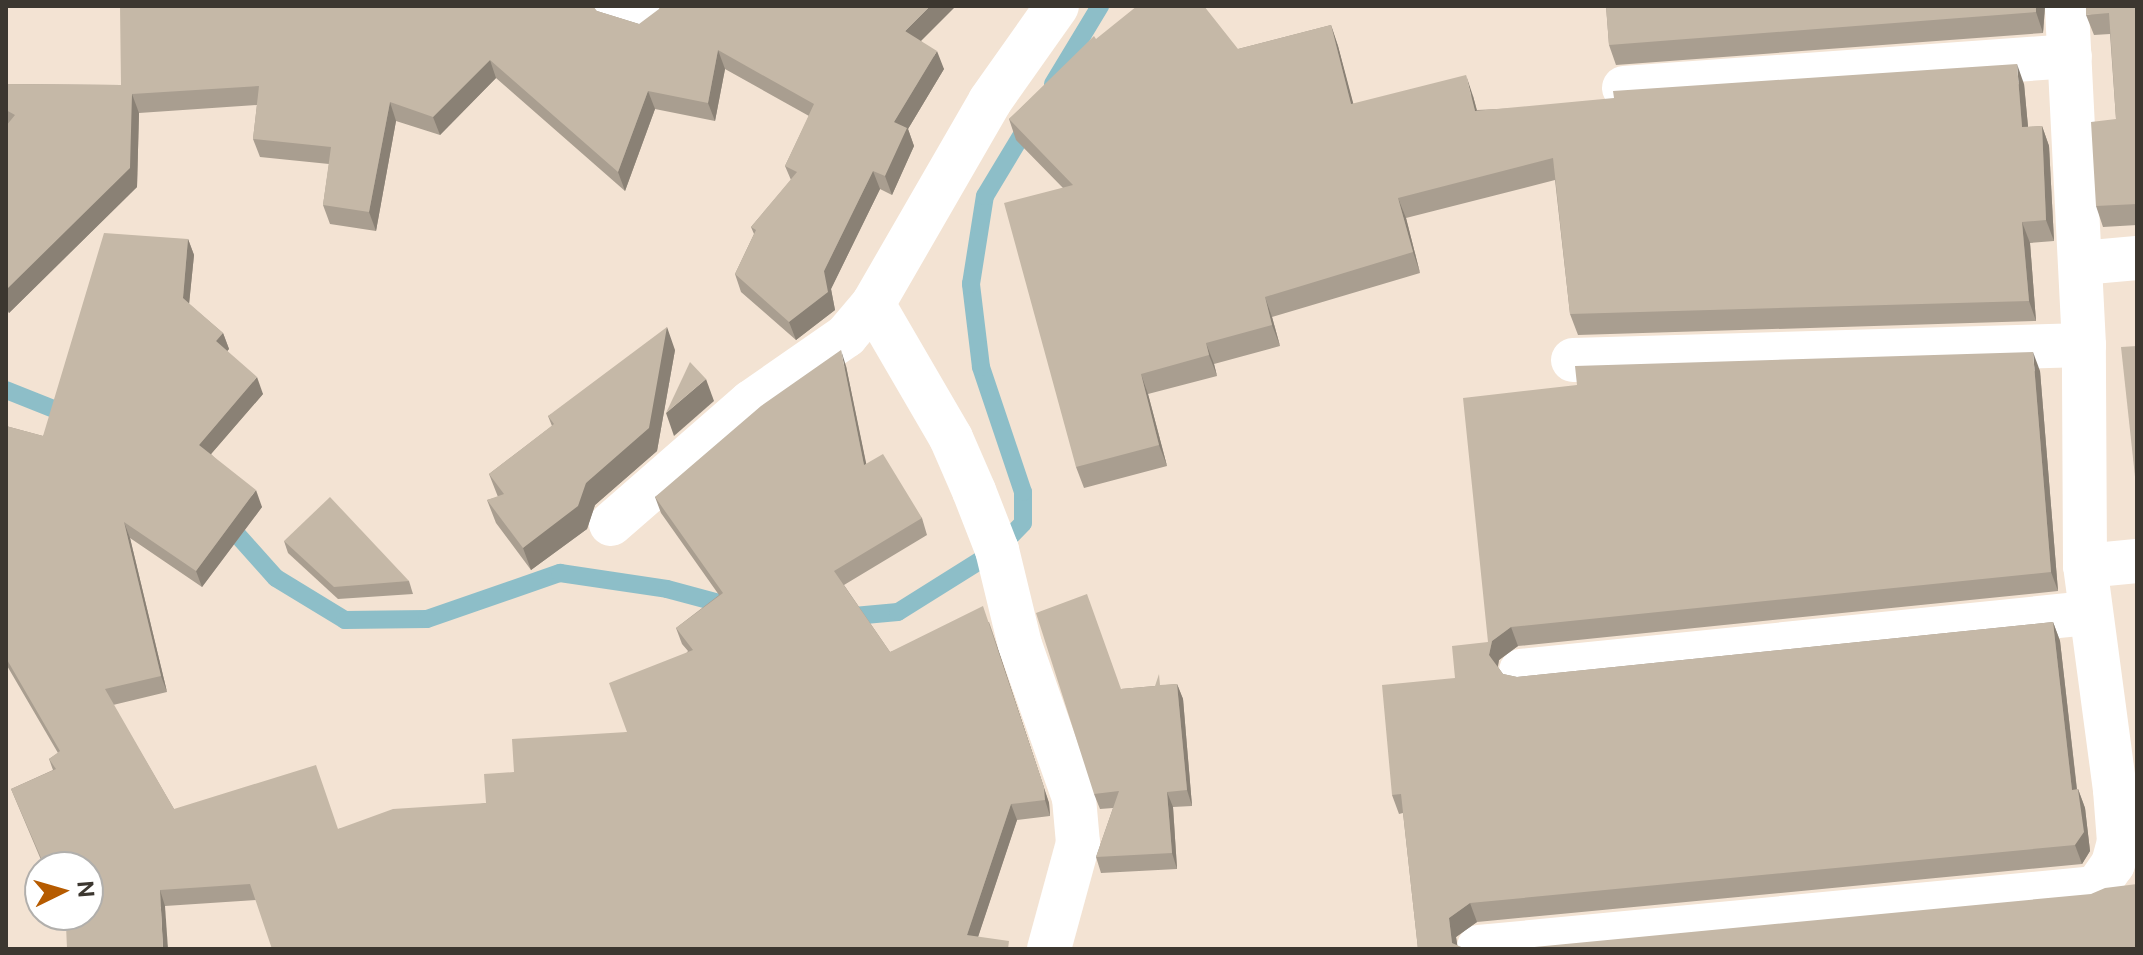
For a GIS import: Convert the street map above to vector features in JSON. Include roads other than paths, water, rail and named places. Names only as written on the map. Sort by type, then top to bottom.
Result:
[{"type":"street","points":[[611,524],[751,402],[846,336],[873,304],[990,101],[1057,6]]},
{"type":"street","points":[[1479,947],[2096,888],[2128,841],[2088,613],[2084,345],[2067,6]]},
{"type":"street","points":[[1624,88],[2070,56]]},
{"type":"street","points":[[2081,263],[2137,258]]},
{"type":"street","points":[[873,304],[951,438],[974,491],[1074,798],[1078,843],[1049,949]]},
{"type":"street","points":[[1573,360],[2084,345]]},
{"type":"street","points":[[2085,566],[2137,561]]},
{"type":"street","points":[[1521,671],[2088,613]]},
{"type":"waterway","points":[[1053,84],[1100,6]]},
{"type":"waterway","points":[[843,617],[898,612],[997,550],[1023,523],[1023,492],[981,367],[971,284],[985,196],[1029,123]]},
{"type":"waterway","points":[[6,390],[74,417]]},
{"type":"waterway","points":[[225,521],[276,578],[345,620],[427,619],[560,573],[667,589],[734,607]]}]
